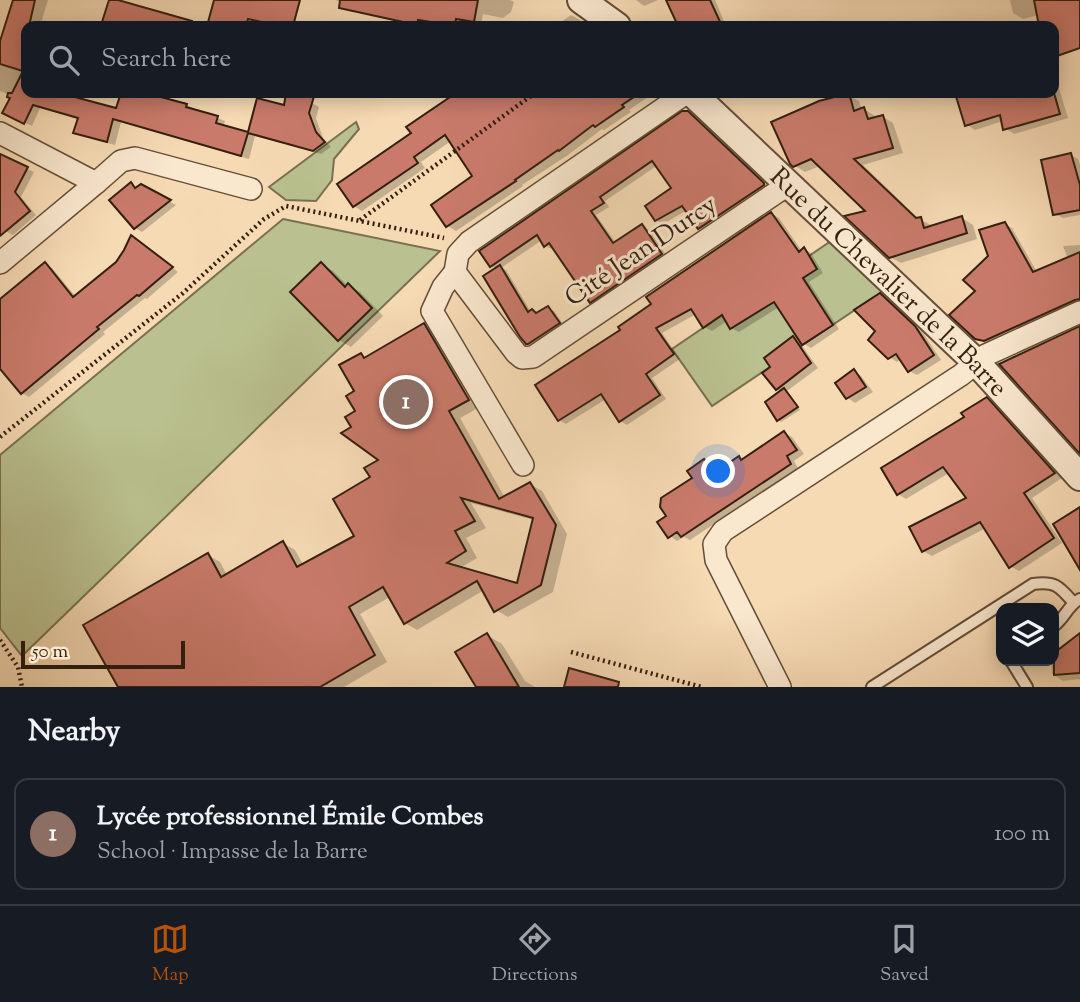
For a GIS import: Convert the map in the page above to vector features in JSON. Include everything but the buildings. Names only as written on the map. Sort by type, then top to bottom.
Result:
[{"type":"street","points":[[581,0],[610,21]]},
{"type":"street","points":[[523,465],[432,311],[443,287],[455,272],[458,254],[469,242],[682,98]]},
{"type":"street","name":"Rue du Chevalier de la Barre","points":[[694,98],[789,184],[975,362],[1080,477]]},
{"type":"street","points":[[0,133],[96,183]]},
{"type":"street","points":[[0,263],[121,161],[135,159],[251,189]]},
{"type":"street","name":"Cité Jean Durcy","points":[[455,272],[516,353],[522,358],[533,357],[789,184]]},
{"type":"street","points":[[780,687],[716,560],[714,544],[723,531],[986,355],[1080,313]]},
{"type":"lane","points":[[872,687],[1033,584],[1049,582],[1076,601],[1059,622]]},
{"type":"lane","points":[[1013,666],[1027,687]]},
{"type":"path","points":[[359,221],[528,98]]},
{"type":"path","points":[[0,437],[183,293],[264,219],[286,206],[450,239],[461,251]]},
{"type":"path","points":[[0,639],[18,667],[22,687]]},
{"type":"path","points":[[571,652],[702,687]]},
{"type":"green space","points":[[356,122],[359,129],[334,159],[332,180],[316,201],[286,200],[269,187]]},
{"type":"green space","points":[[283,219],[440,251],[22,656],[0,628],[0,455]]},
{"type":"green space","points":[[831,241],[883,291],[712,406],[672,349]]},
{"type":"place","name":"Lycée professionnel Émile Combes","points":[[406,402]]}]
